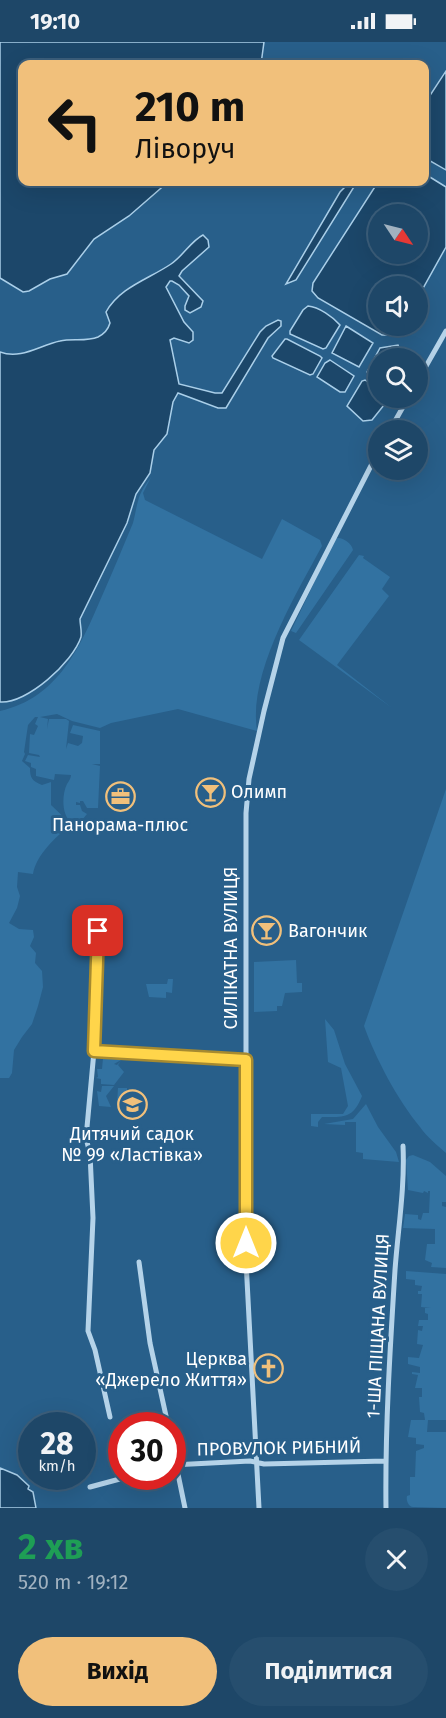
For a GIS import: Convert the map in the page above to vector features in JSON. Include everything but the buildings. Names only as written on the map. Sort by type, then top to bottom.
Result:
[{"type":"street","points":[[428,363],[446,331]]},
{"type":"street","name":"СИЛІКАТНА ВУЛИЦЯ","points":[[259,1508],[246,1261],[246,813],[249,779],[283,638],[368,472]]},
{"type":"street","points":[[98,931],[94,1051],[86,1138],[90,1154],[93,1218],[88,1330],[95,1350],[109,1412]]},
{"type":"street","points":[[94,1051],[246,1060]]},
{"type":"street","name":"1-ША ПІЩАНА ВУЛИЦЯ","points":[[386,1508],[385,1461],[403,1146]]},
{"type":"street","points":[[139,1262],[150,1343],[165,1412]]},
{"type":"street","name":"ПРОВУЛОК РИБНИЙ","points":[[186,1464],[250,1461],[256,1463],[385,1461]]},
{"type":"street","points":[[181,1490],[186,1508]]},
{"type":"shaded area","points":[[0,42],[264,42],[262,60],[18,60],[18,186],[163,186],[129,216],[94,239],[67,274],[50,279],[23,292],[0,278]]},
{"type":"shaded area","points":[[446,71],[446,170],[429,160],[429,97]]},
{"type":"shaded area","points":[[429,176],[446,187],[446,247],[428,279],[428,276],[368,276],[368,327],[318,298],[312,291],[313,283],[375,186],[429,186]]},
{"type":"shaded area","points":[[346,186],[355,186],[296,280],[286,284],[340,192]]},
{"type":"shaded area","points":[[203,235],[208,240],[209,247],[179,276],[203,301],[201,307],[190,313],[185,310],[189,296],[179,285],[170,281],[166,287],[184,322],[193,332],[193,340],[189,343],[174,338],[170,340],[179,384],[222,393],[260,332],[278,320],[281,321],[281,326],[268,338],[226,408],[218,408],[178,393],[173,402],[167,434],[154,450],[150,473],[136,494],[127,523],[80,619],[81,637],[76,647],[48,680],[23,696],[11,701],[0,702],[0,352],[23,353],[60,341],[100,336],[107,330],[110,323],[106,312],[119,296],[171,264]]},
{"type":"shaded area","points":[[308,306],[326,313],[340,325],[326,348],[323,349],[290,334],[303,310]]},
{"type":"shaded area","points":[[346,326],[373,343],[359,367],[332,353]]},
{"type":"shaded area","points":[[285,339],[322,358],[313,374],[310,375],[273,358],[272,356]]},
{"type":"shaded area","points":[[398,345],[399,348],[380,348]]},
{"type":"shaded area","points":[[330,360],[354,376],[345,392],[340,392],[317,377],[325,363]]},
{"type":"shaded area","points":[[362,381],[368,382],[368,408],[382,408],[372,420],[363,421],[347,406]]},
{"type":"shaded area","points":[[151,477],[143,493],[145,500],[262,559],[282,519],[320,540],[322,546],[287,611],[266,661],[256,709],[257,731],[178,709],[111,723],[100,728],[72,721],[57,714],[40,717],[48,719],[47,729],[49,719],[69,721],[66,749],[68,743],[78,746],[82,743],[83,736],[70,733],[73,725],[100,731],[100,764],[92,764],[100,766],[98,808],[87,808],[83,801],[76,802],[76,805],[80,805],[82,811],[87,814],[82,820],[68,819],[65,812],[64,793],[71,775],[55,774],[54,780],[36,776],[36,769],[31,767],[31,763],[25,761],[28,755],[40,757],[29,753],[30,734],[34,735],[38,726],[35,724],[38,717],[35,717],[28,725],[25,754],[22,761],[30,768],[31,777],[36,782],[42,785],[51,782],[51,805],[71,824],[42,853],[33,874],[18,872],[17,887],[20,896],[9,923],[19,929],[33,930],[34,937],[30,946],[36,953],[35,963],[42,971],[43,987],[32,1024],[14,1050],[12,1073],[9,1078],[0,1078],[0,711],[20,704],[53,682],[76,650],[86,633],[133,523],[140,494]]},
{"type":"shaded area","points":[[335,539],[347,542],[353,550],[296,633],[291,631]]},
{"type":"shaded area","points":[[359,555],[364,556],[363,558],[390,577],[382,589],[389,596],[337,665],[392,708],[299,640]]},
{"type":"shaded area","points":[[446,789],[446,1153],[426,1134],[403,1104],[381,1065],[364,1026]]},
{"type":"shaded area","points":[[296,960],[297,983],[302,983],[302,992],[285,993],[282,1006],[277,1006],[277,1011],[254,1012],[254,962]]},
{"type":"shaded area","points":[[168,979],[173,979],[172,993],[166,992],[166,998],[149,997],[146,984],[167,984]]},
{"type":"shaded area","points":[[325,1019],[334,1030],[345,1064],[362,1096],[359,1104],[351,1113],[322,1117],[318,1122],[318,1127],[311,1126],[311,1114],[343,1114],[348,1106],[341,1068],[328,1062]]},
{"type":"shaded area","points":[[102,1055],[121,1056],[121,1060],[114,1064],[117,1065],[121,1061],[118,1065],[124,1072],[114,1085],[101,1084],[101,1079],[96,1078],[98,1077],[97,1069],[102,1069],[103,1058],[98,1057]]},
{"type":"shaded area","points":[[102,1086],[114,1086],[106,1096],[111,1107],[99,1106],[97,1091],[101,1092]]},
{"type":"shaded area","points":[[118,1088],[127,1088],[127,1105],[117,1104]]},
{"type":"shaded area","points":[[366,1104],[378,1127],[396,1152],[399,1162],[363,1159],[363,1153],[356,1152],[356,1122],[345,1122],[345,1125],[324,1124],[353,1119]]},
{"type":"shaded area","points":[[413,1155],[430,1162],[446,1176],[446,1202],[442,1202],[442,1206],[446,1207],[446,1268],[431,1267],[432,1263],[425,1260],[427,1244],[435,1244],[435,1229],[403,1228],[405,1214],[418,1215],[418,1219],[421,1220],[423,1213],[429,1213],[430,1191],[423,1193],[408,1190],[406,1160]]},
{"type":"shaded area","points":[[406,1271],[446,1274],[446,1420],[428,1420],[427,1432],[446,1432],[446,1508],[413,1507],[407,1499],[410,1495],[410,1477],[415,1477],[416,1451],[424,1448],[424,1445],[416,1444],[416,1438],[408,1437],[411,1420],[425,1420],[424,1413],[420,1412],[419,1397],[422,1397],[422,1388],[415,1388],[418,1375],[412,1374],[412,1372],[420,1373],[420,1367],[408,1364],[408,1357],[419,1358],[423,1345],[417,1344],[418,1330],[422,1331],[423,1326],[418,1326],[419,1320],[428,1320],[425,1308],[431,1308],[421,1307],[422,1294],[418,1294],[418,1291],[421,1291],[422,1286],[415,1285],[415,1280],[406,1279]]},
{"type":"shaded area","points":[[0,1468],[18,1476],[18,1490],[33,1492],[36,1508],[0,1508]]},
{"type":"place","name":"Олимп","points":[[210,792]]},
{"type":"place","name":"Панорама-плюс","points":[[120,796]]},
{"type":"place","name":"Вагончик","points":[[267,931]]},
{"type":"place","name":"Дитячий садок № 99 «Ластівка»","points":[[132,1105]]},
{"type":"place","name":"Церква «Джерело Життя»","points":[[268,1369]]},
{"type":"route","points":[[98,931],[94,1051],[246,1060],[246,1243]]}]
